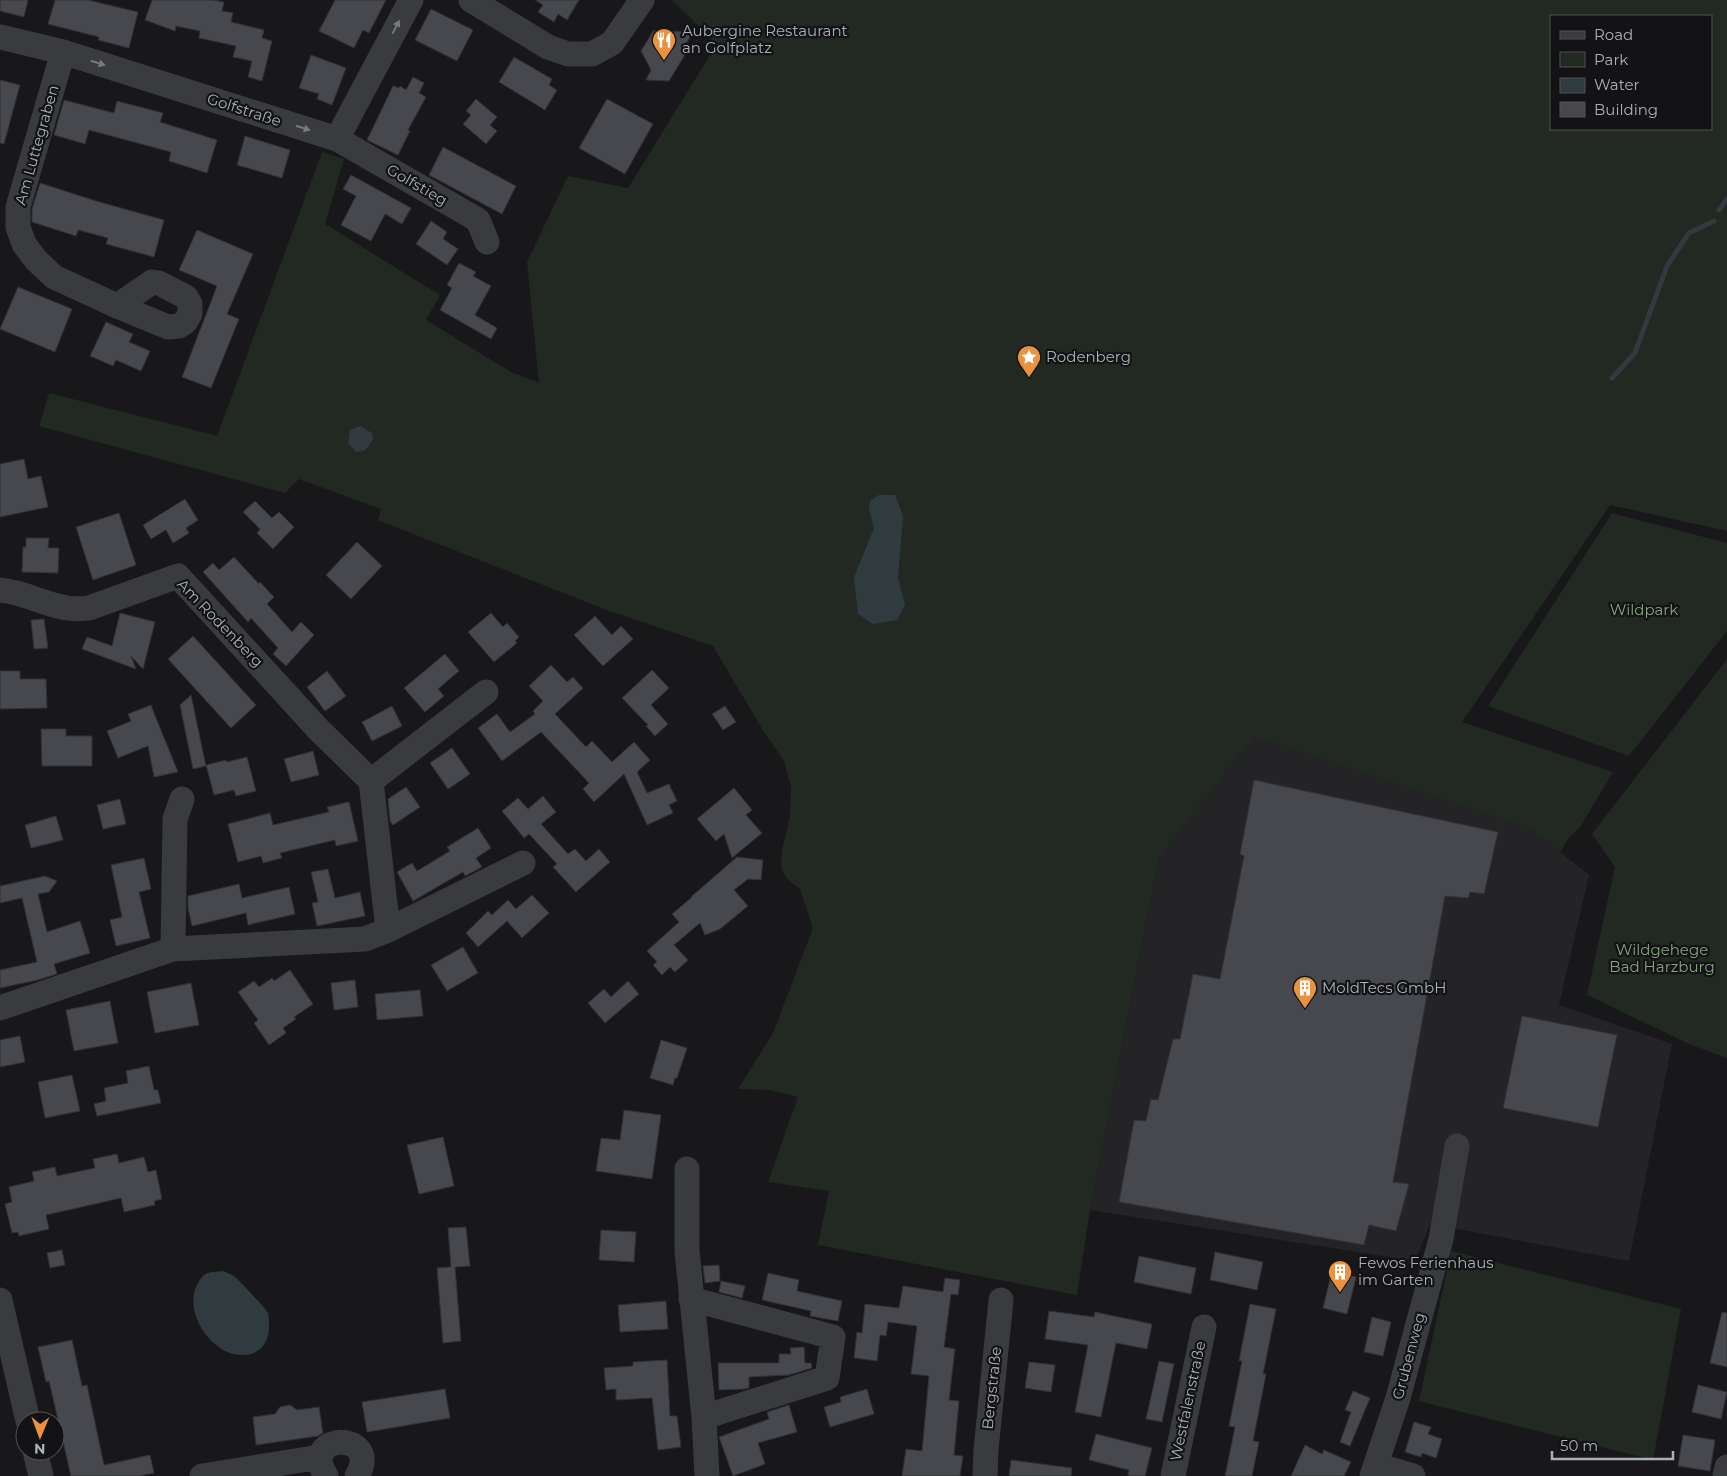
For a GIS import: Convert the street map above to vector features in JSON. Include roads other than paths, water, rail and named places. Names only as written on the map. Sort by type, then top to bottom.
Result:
[{"type":"street","points":[[337,139],[411,0]]},
{"type":"street","points":[[471,0],[548,47],[568,54],[592,54],[612,43],[642,0]]},
{"type":"street","name":"Golfstraße","points":[[0,37],[63,52],[337,139]]},
{"type":"street","name":"Am Luttegraben","points":[[63,52],[18,208],[18,227],[24,244],[36,260],[54,277],[117,306]]},
{"type":"street","name":"Golfstieg","points":[[337,139],[478,220],[487,242]]},
{"type":"street","name":"Am Rodenberg","points":[[0,590],[10,591],[61,608],[76,610],[89,608],[178,576],[318,729],[371,780]]},
{"type":"street","points":[[388,930],[371,780],[486,692]]},
{"type":"street","points":[[173,949],[175,819],[182,799]]},
{"type":"street","points":[[0,1008],[173,949],[365,939],[388,930],[523,863]]},
{"type":"street","name":"Grubenweg","points":[[1374,1471],[1398,1398],[1441,1239],[1457,1146]]},
{"type":"street","points":[[687,1169],[687,1251],[704,1417],[706,1476]]},
{"type":"street","points":[[691,1298],[833,1337],[827,1378],[704,1417]]},
{"type":"street","points":[[0,1300],[8,1376],[24,1411]]},
{"type":"street","name":"Bergstraße","points":[[985,1476],[1001,1300]]},
{"type":"street","name":"Westfalenstraße","points":[[1172,1476],[1204,1327]]},
{"type":"street","points":[[202,1476],[323,1467],[324,1449],[331,1443],[339,1441],[351,1443],[360,1451],[363,1462],[357,1476]]},
{"type":"street","points":[[37,1461],[40,1476]]},
{"type":"street","points":[[1725,1476],[1727,1466]]},
{"type":"street","points":[[1374,1471],[1413,1476]]},
{"type":"water","points":[[360,426],[372,433],[373,439],[366,450],[356,452],[348,443],[350,430]]},
{"type":"water","points":[[879,495],[895,495],[903,516],[898,578],[905,605],[897,620],[873,624],[858,614],[854,577],[874,528],[869,510],[870,501]]},
{"type":"water","points":[[223,1271],[233,1275],[268,1313],[268,1336],[263,1346],[255,1353],[232,1354],[221,1349],[203,1330],[197,1319],[194,1294],[198,1283],[206,1274]]},
{"type":"waterway","points":[[1719,210],[1727,199]]},
{"type":"waterway","points":[[1612,378],[1635,353],[1667,266],[1689,233],[1714,221]]},
{"type":"place","name":"Aubergine Restaurant an Golfplatz","points":[[664,61]]},
{"type":"place","name":"Rodenberg","points":[[1029,378]]},
{"type":"place","name":"MoldTecs GmbH","points":[[1305,1009]]},
{"type":"place","name":"Fewos Ferienhaus im Garten","points":[[1340,1293]]},
{"type":"park label","name":"Wildpark","points":[[1644,610]]},
{"type":"park label","name":"Wildgehege Bad Harzburg","points":[[1662,958]]}]
